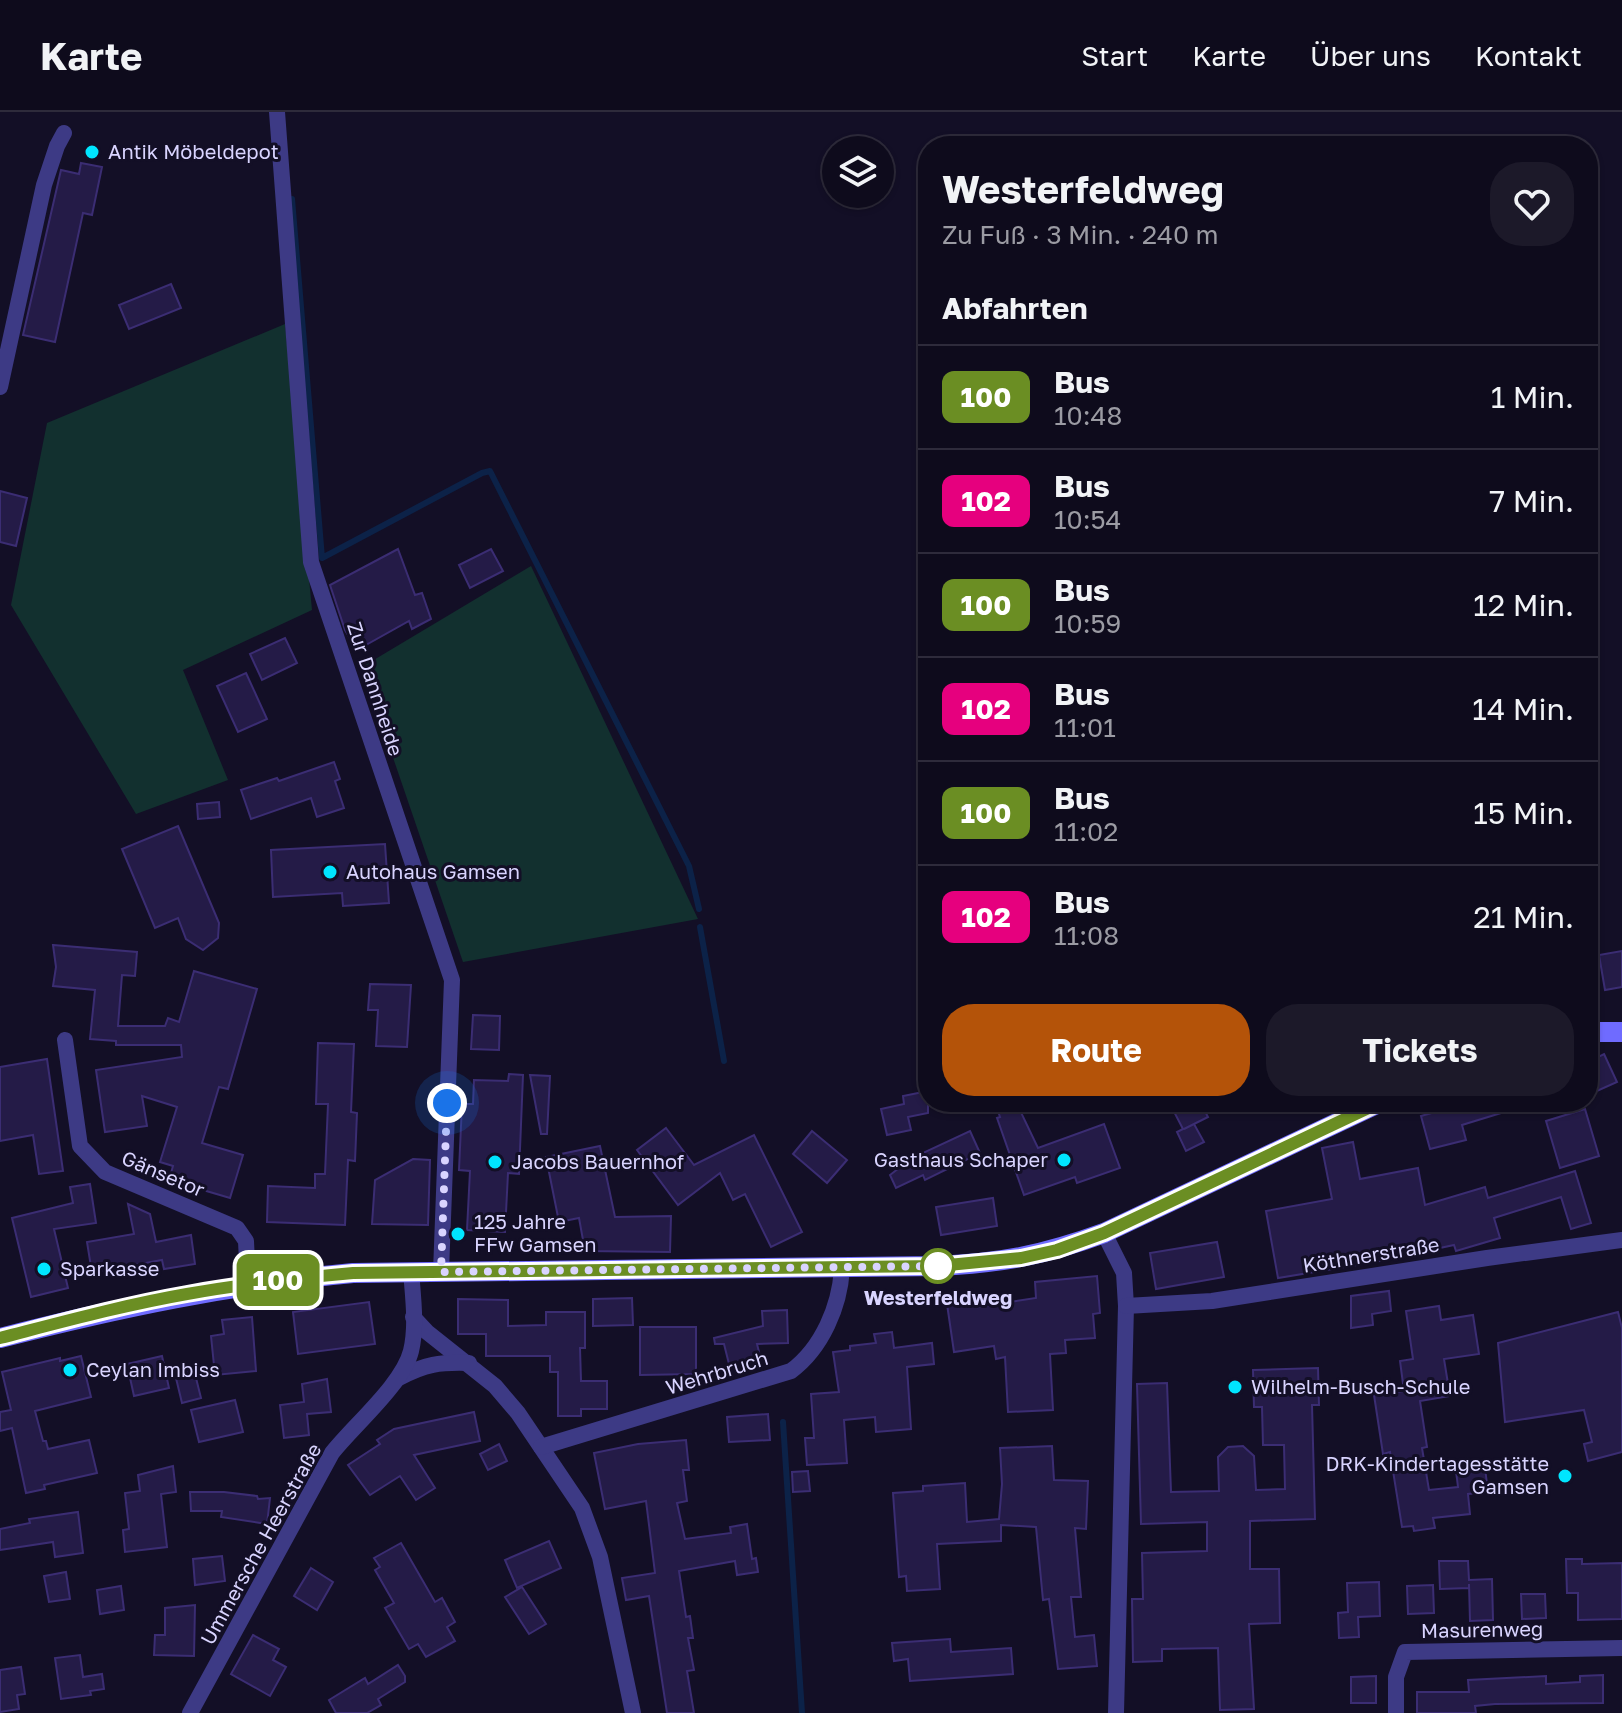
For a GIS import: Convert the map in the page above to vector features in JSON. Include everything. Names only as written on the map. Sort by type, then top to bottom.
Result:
[{"type":"street","name":"Zur Dannheide","points":[[277,112],[311,562],[452,980],[441,1272]]},
{"type":"street","points":[[0,387],[44,185],[64,133]]},
{"type":"street","points":[[1598,1032],[1622,1032]]},
{"type":"street","name":"Gänsetor","points":[[65,1040],[80,1146],[105,1172],[237,1228],[246,1241],[248,1284]]},
{"type":"street","points":[[0,1338],[120,1308],[248,1284],[353,1273],[985,1264],[1057,1250],[1104,1233],[1360,1112]]},
{"type":"street","points":[[1104,1233],[1124,1273],[1126,1306],[1116,1713]]},
{"type":"street","name":"Köthnerstraße","points":[[1126,1306],[1212,1301],[1622,1240]]},
{"type":"street","name":"Wehrbruch","points":[[541,1447],[791,1371],[812,1349],[830,1321],[841,1284],[842,1268]]},
{"type":"street","points":[[411,1271],[413,1317],[503,1395],[582,1508],[600,1557],[633,1713]]},
{"type":"street","name":"Ummersche Heerstraße","points":[[190,1713],[332,1453],[399,1378],[411,1352],[413,1317]]},
{"type":"street","points":[[399,1378],[421,1367],[469,1363]]},
{"type":"street","name":"Masurenweg","points":[[1396,1713],[1396,1677],[1405,1652],[1622,1648]]},
{"type":"green space","points":[[285,324],[312,610],[183,670],[228,780],[136,814],[11,605],[47,423]]},
{"type":"green space","points":[[531,566],[698,919],[463,962],[362,667]]},
{"type":"building","points":[[81,163],[102,167],[92,215],[83,213],[55,342],[23,335],[61,170],[79,174]]},
{"type":"building","points":[[171,284],[181,308],[129,329],[119,305]]},
{"type":"building","points":[[0,491],[27,498],[16,546],[0,542]]},
{"type":"building","points":[[398,549],[415,595],[422,593],[431,619],[412,629],[409,621],[357,650],[345,630],[330,585]]},
{"type":"building","points":[[491,549],[503,571],[470,588],[459,565]]},
{"type":"building","points":[[285,638],[297,663],[262,680],[250,654]]},
{"type":"building","points":[[246,673],[267,719],[238,732],[217,686]]},
{"type":"building","points":[[334,762],[340,779],[335,781],[344,808],[317,817],[311,798],[251,819],[241,790]]},
{"type":"building","points":[[219,802],[220,817],[198,819],[197,804]]},
{"type":"building","points":[[178,826],[219,923],[218,938],[203,950],[186,939],[178,918],[155,928],[122,849]]},
{"type":"building","name":"Autohaus Gamsen","points":[[385,844],[389,903],[343,906],[342,893],[273,897],[271,850]]},
{"type":"building","points":[[53,945],[137,952],[135,976],[122,975],[118,1026],[165,1026],[168,1018],[179,1022],[194,971],[257,989],[228,1089],[219,1087],[202,1143],[243,1155],[230,1198],[169,1180],[173,1166],[160,1162],[177,1107],[142,1096],[147,1126],[105,1132],[96,1070],[182,1057],[181,1045],[116,1045],[116,1041],[90,1039],[95,990],[53,986],[56,967]]},
{"type":"building","points":[[1622,951],[1622,987],[1605,990],[1599,955]]},
{"type":"building","points":[[370,984],[411,985],[407,1047],[376,1046],[378,1010],[368,1010]]},
{"type":"building","points":[[473,1015],[500,1016],[499,1050],[471,1049]]},
{"type":"building","points":[[318,1043],[354,1044],[351,1112],[357,1113],[355,1161],[348,1160],[345,1225],[267,1222],[268,1186],[315,1188],[315,1174],[325,1174],[328,1104],[316,1104]]},
{"type":"building","points":[[1604,1054],[1617,1082],[1598,1091],[1598,1057]]},
{"type":"building","points":[[47,1059],[63,1171],[39,1174],[33,1135],[0,1141],[0,1067]]},
{"type":"building","name":"Jacobs Bauernhof","points":[[509,1074],[523,1075],[519,1174],[508,1173],[505,1232],[467,1230],[470,1171],[459,1170],[462,1104],[473,1104],[474,1080],[508,1081]]},
{"type":"building","points":[[530,1075],[550,1076],[547,1134],[541,1134]]},
{"type":"building","points":[[918,1093],[918,1112],[928,1113],[908,1117],[911,1130],[887,1135],[881,1109],[904,1104],[903,1096]]},
{"type":"building","name":"Gasthaus Schaper","points":[[998,1112],[1021,1112],[1038,1148],[1104,1124],[1120,1168],[1077,1183],[1075,1177],[1024,1195],[997,1118],[1000,1117]]},
{"type":"building","points":[[1174,1112],[1205,1112],[1208,1117],[1194,1124],[1204,1142],[1186,1151],[1177,1132],[1183,1129]]},
{"type":"building","points":[[1435,1112],[1504,1112],[1462,1125],[1466,1140],[1430,1149],[1421,1116]]},
{"type":"building","points":[[1586,1112],[1599,1156],[1560,1168],[1546,1121]]},
{"type":"building","points":[[666,1128],[694,1165],[754,1135],[802,1232],[771,1247],[745,1194],[733,1200],[720,1173],[678,1205],[637,1150]]},
{"type":"building","points":[[812,1131],[847,1160],[827,1183],[793,1154]]},
{"type":"building","points":[[970,1131],[980,1153],[925,1180],[923,1175],[896,1188],[890,1175],[912,1158]]},
{"type":"building","points":[[1353,1142],[1360,1179],[1418,1168],[1425,1205],[1485,1187],[1488,1198],[1575,1171],[1591,1223],[1571,1229],[1561,1197],[1494,1218],[1500,1238],[1456,1251],[1454,1245],[1278,1278],[1266,1211],[1332,1199],[1322,1148]]},
{"type":"building","points":[[600,1146],[615,1217],[671,1216],[670,1252],[585,1251],[579,1218],[559,1222],[546,1157]]},
{"type":"building","points":[[413,1159],[430,1160],[428,1225],[372,1224],[375,1180]]},
{"type":"building","name":"Sparkasse","points":[[90,1184],[96,1223],[54,1229],[68,1288],[31,1297],[12,1218],[73,1203],[70,1187]]},
{"type":"building","points":[[993,1198],[997,1226],[941,1235],[936,1207]]},
{"type":"building","points":[[128,1204],[150,1214],[156,1242],[191,1235],[195,1264],[164,1269],[162,1260],[92,1273],[87,1242],[134,1234]]},
{"type":"building","points":[[1217,1242],[1224,1277],[1156,1289],[1150,1253]]},
{"type":"building","points":[[1097,1276],[1100,1313],[1093,1314],[1095,1338],[1065,1340],[1066,1353],[1050,1354],[1053,1410],[1008,1412],[1005,1357],[996,1359],[994,1346],[954,1352],[947,1304],[977,1300],[978,1307],[1036,1298],[1035,1282]]},
{"type":"building","points":[[1389,1291],[1391,1311],[1372,1314],[1373,1325],[1351,1328],[1351,1296]]},
{"type":"building","points":[[632,1298],[633,1325],[593,1326],[593,1299]]},
{"type":"building","points":[[458,1299],[508,1300],[508,1326],[546,1325],[546,1312],[585,1312],[585,1348],[580,1348],[581,1381],[607,1381],[607,1409],[581,1409],[581,1416],[558,1416],[558,1372],[550,1372],[550,1356],[486,1356],[486,1334],[458,1334]]},
{"type":"building","points":[[369,1302],[375,1344],[298,1354],[293,1312]]},
{"type":"building","points":[[1439,1306],[1441,1320],[1473,1315],[1479,1354],[1444,1359],[1450,1396],[1420,1401],[1427,1447],[1422,1448],[1429,1490],[1458,1487],[1455,1463],[1484,1460],[1488,1492],[1468,1494],[1470,1514],[1433,1518],[1435,1528],[1414,1531],[1413,1526],[1402,1527],[1390,1452],[1383,1454],[1374,1395],[1404,1391],[1400,1361],[1413,1359],[1406,1311]]},
{"type":"building","points":[[787,1310],[788,1343],[757,1344],[760,1356],[729,1364],[724,1344],[715,1344],[714,1338],[763,1326],[762,1311]]},
{"type":"building","points":[[1618,1312],[1622,1328],[1622,1452],[1588,1461],[1584,1444],[1592,1442],[1584,1410],[1505,1422],[1498,1343]]},
{"type":"building","points":[[252,1317],[256,1371],[215,1375],[211,1336],[224,1334],[222,1320]]},
{"type":"building","points":[[640,1327],[696,1327],[696,1374],[640,1375]]},
{"type":"building","points":[[892,1332],[894,1348],[932,1343],[934,1364],[907,1367],[911,1429],[876,1432],[875,1417],[844,1420],[847,1463],[807,1465],[805,1438],[814,1438],[811,1394],[839,1392],[833,1352],[876,1343],[874,1334]]},
{"type":"building","points":[[81,1356],[91,1397],[35,1411],[48,1449],[89,1440],[97,1473],[44,1485],[45,1489],[26,1493],[12,1428],[0,1431],[0,1412],[11,1410],[2,1372]]},
{"type":"building","points":[[162,1356],[169,1388],[134,1396],[127,1364]]},
{"type":"building","points":[[1318,1368],[1319,1405],[1312,1405],[1315,1519],[1250,1521],[1250,1569],[1279,1569],[1280,1623],[1249,1624],[1254,1709],[1220,1710],[1218,1648],[1162,1649],[1162,1661],[1133,1662],[1132,1599],[1143,1599],[1142,1553],[1207,1551],[1207,1522],[1141,1524],[1137,1384],[1167,1383],[1171,1492],[1219,1491],[1218,1457],[1228,1447],[1243,1446],[1254,1456],[1256,1490],[1285,1489],[1284,1445],[1263,1445],[1262,1407],[1254,1407],[1253,1370]]},
{"type":"building","points":[[194,1370],[201,1398],[182,1403],[175,1374]]},
{"type":"building","points":[[327,1379],[331,1412],[307,1414],[309,1435],[284,1438],[280,1405],[304,1402],[302,1384]]},
{"type":"building","points":[[235,1400],[243,1432],[199,1442],[191,1410]]},
{"type":"building","points":[[474,1412],[480,1441],[414,1455],[435,1488],[416,1500],[400,1476],[370,1495],[348,1465],[380,1444],[377,1440],[394,1429]]},
{"type":"building","points":[[768,1414],[770,1440],[729,1442],[727,1417]]},
{"type":"building","points":[[686,1440],[689,1470],[683,1470],[687,1501],[677,1503],[685,1539],[731,1533],[730,1527],[747,1524],[752,1559],[756,1558],[758,1572],[737,1575],[735,1561],[679,1571],[686,1617],[690,1616],[693,1638],[688,1638],[694,1670],[687,1671],[694,1713],[667,1713],[649,1596],[626,1600],[622,1578],[655,1573],[646,1501],[605,1509],[594,1453],[638,1444]]},
{"type":"building","points":[[499,1444],[507,1461],[488,1470],[480,1454]]},
{"type":"building","points":[[1052,1446],[1054,1480],[1088,1481],[1086,1529],[1075,1528],[1081,1597],[1071,1597],[1075,1637],[1094,1635],[1097,1666],[1058,1669],[1049,1599],[1043,1600],[1036,1527],[1001,1525],[1001,1541],[937,1544],[940,1589],[907,1591],[906,1576],[899,1577],[893,1493],[923,1491],[923,1486],[965,1483],[967,1522],[999,1519],[1002,1484],[1000,1448]]},
{"type":"building","points":[[173,1466],[176,1492],[161,1494],[167,1547],[125,1552],[123,1530],[129,1529],[125,1493],[140,1491],[138,1475]]},
{"type":"building","points":[[808,1471],[810,1491],[793,1492],[792,1472]]},
{"type":"building","points":[[190,1492],[224,1492],[257,1496],[258,1499],[270,1498],[267,1524],[221,1517],[222,1511],[191,1511]]},
{"type":"building","points":[[78,1512],[83,1553],[55,1557],[53,1542],[0,1550],[0,1529],[30,1523],[29,1519]]},
{"type":"building","points":[[549,1541],[561,1568],[517,1588],[505,1560]]},
{"type":"building","points":[[401,1543],[435,1602],[442,1598],[455,1622],[447,1627],[455,1641],[426,1657],[418,1644],[409,1649],[385,1608],[394,1603],[375,1570],[380,1567],[374,1558]]},
{"type":"building","points":[[222,1556],[225,1581],[195,1585],[193,1559]]},
{"type":"building","points":[[1566,1559],[1582,1559],[1582,1564],[1622,1563],[1622,1619],[1578,1620],[1578,1593],[1567,1593]]},
{"type":"building","points":[[1439,1561],[1468,1561],[1469,1580],[1492,1579],[1493,1620],[1470,1621],[1469,1584],[1469,1588],[1440,1589]]},
{"type":"building","points":[[311,1568],[333,1582],[317,1610],[294,1596]]},
{"type":"building","points":[[66,1572],[70,1599],[49,1602],[44,1576]]},
{"type":"building","points":[[1379,1582],[1380,1616],[1358,1617],[1359,1637],[1339,1638],[1338,1613],[1348,1612],[1347,1583]]},
{"type":"building","points":[[1433,1585],[1434,1613],[1408,1614],[1407,1586]]},
{"type":"building","points":[[121,1586],[124,1610],[100,1614],[97,1590]]},
{"type":"building","points":[[522,1587],[546,1624],[529,1634],[505,1597]]},
{"type":"building","points":[[1521,1594],[1545,1594],[1546,1618],[1522,1619]]},
{"type":"building","points":[[195,1605],[194,1656],[154,1655],[155,1635],[165,1635],[165,1608]]},
{"type":"building","points":[[253,1635],[279,1649],[273,1660],[286,1667],[270,1696],[231,1674]]},
{"type":"building","points":[[950,1639],[951,1652],[1011,1648],[1013,1674],[910,1681],[908,1659],[894,1661],[892,1643]]},
{"type":"building","points":[[80,1655],[83,1677],[102,1674],[104,1689],[90,1691],[91,1695],[61,1699],[55,1658]]},
{"type":"building","points":[[398,1665],[405,1682],[378,1699],[381,1705],[367,1713],[336,1713],[329,1700],[365,1678],[368,1684]]},
{"type":"building","points":[[21,1667],[25,1694],[17,1695],[19,1709],[0,1712],[0,1670]]},
{"type":"building","points":[[1603,1675],[1603,1703],[1495,1704],[1475,1706],[1476,1713],[1417,1713],[1417,1692],[1469,1692],[1468,1680],[1546,1676],[1546,1684],[1580,1682],[1580,1676]]},
{"type":"building","points":[[1376,1676],[1376,1703],[1351,1703],[1351,1677]]},
{"type":"waterway","points":[[292,199],[322,558],[490,471],[689,866],[699,909]]},
{"type":"waterway","points":[[700,927],[724,1061]]},
{"type":"waterway","points":[[783,1422],[802,1713]]},
{"type":"bus line","name":"100","points":[[0,1338],[186,1294],[353,1273],[985,1264],[1057,1250],[1104,1233],[1360,1112]]},
{"type":"place","name":"Antik Möbeldepot","points":[[92,152]]},
{"type":"place","name":"Autohaus Gamsen","points":[[330,872]]},
{"type":"place","name":"Gasthaus Schaper","points":[[1064,1160]]},
{"type":"place","name":"Jacobs Bauernhof","points":[[495,1162]]},
{"type":"place","name":"125 Jahre FFw Gamsen","points":[[458,1234]]},
{"type":"place","name":"Westerfeldweg","points":[[938,1266]]},
{"type":"place","name":"Sparkasse","points":[[44,1269]]},
{"type":"place","name":"Ceylan Imbiss","points":[[70,1370]]},
{"type":"place","name":"Wilhelm-Busch-Schule","points":[[1235,1387]]},
{"type":"place","name":"DRK-Kindertagesstätte Gamsen","points":[[1565,1476]]},
{"type":"route","points":[[447,1103],[441,1272],[938,1266]]}]
